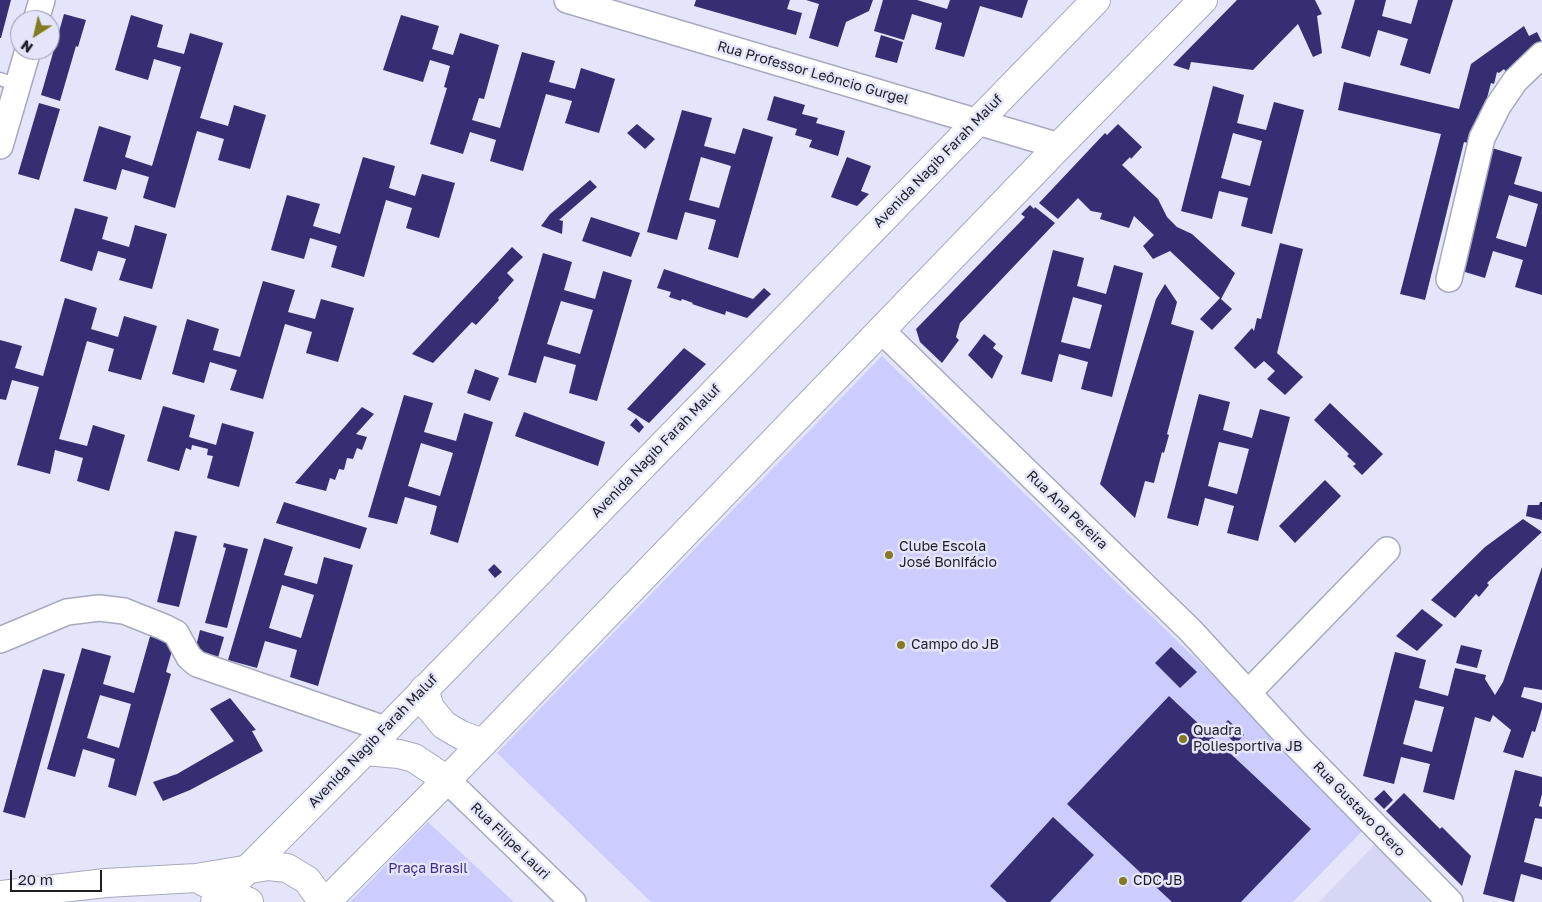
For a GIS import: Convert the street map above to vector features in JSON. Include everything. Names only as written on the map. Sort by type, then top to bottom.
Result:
[{"type":"main road","name":"Avenida Nagib Farah Maluf","points":[[230,898],[247,869],[365,752],[385,729],[1096,0]]},
{"type":"main road","points":[[0,895],[106,883],[196,878],[268,866],[287,868],[306,880],[324,902],[447,780],[1059,146],[1203,0]]},
{"type":"main road","points":[[424,689],[430,708],[444,725],[461,736],[482,743]]},
{"type":"main road","points":[[365,752],[399,754],[414,758],[447,780]]},
{"type":"main road","points":[[196,878],[230,898]]},
{"type":"street","name":"Rua Professor Leôncio Gurgel","points":[[571,1],[1059,146]]},
{"type":"street","points":[[1449,279],[1482,138],[1498,106],[1515,81],[1542,55]]},
{"type":"street","points":[[0,146],[9,82],[22,60]]},
{"type":"street","name":"Rua Ana Pereira","points":[[882,331],[1191,631],[1248,692]]},
{"type":"street","points":[[1248,692],[1386,550]]},
{"type":"street","points":[[0,640],[67,612],[99,608],[124,611],[164,626],[176,633],[190,657],[197,664],[385,729]]},
{"type":"street","name":"Rua Gustavo Otero","points":[[1248,692],[1295,744],[1450,902]]},
{"type":"street","name":"Rua Filipe Lauri","points":[[447,780],[573,902]]},
{"type":"shaded area","points":[[1375,844],[1429,902],[1319,902]]},
{"type":"green space","name":"Clube Escola José Bonifácio","points":[[882,356],[1368,825],[1293,902],[651,902],[497,753]]},
{"type":"green space","name":"Praça Brasil","points":[[428,822],[514,902],[350,902]]},
{"type":"building","points":[[0,0],[11,0],[1,38],[0,38]]},
{"type":"building","points":[[696,0],[790,0],[787,9],[802,13],[796,35],[694,6]]},
{"type":"building","points":[[806,0],[873,0],[869,11],[846,22],[838,47],[809,38],[819,4]]},
{"type":"building","points":[[883,0],[917,0],[947,9],[950,0],[1028,0],[1022,18],[980,6],[964,57],[935,49],[942,23],[912,14],[904,40],[874,31]]},
{"type":"building","points":[[1237,0],[1315,0],[1322,14],[1317,16],[1322,53],[1313,57],[1298,24],[1253,70],[1191,62],[1189,70],[1173,65]]},
{"type":"building","points":[[1355,0],[1386,0],[1382,16],[1411,24],[1418,0],[1453,0],[1430,74],[1400,65],[1408,39],[1378,30],[1370,57],[1341,48]]},
{"type":"building","points":[[64,14],[86,20],[78,47],[76,46],[60,101],[41,95],[51,60],[60,60],[60,28]]},
{"type":"building","points":[[131,15],[163,25],[157,47],[184,54],[190,33],[223,43],[200,118],[228,126],[234,105],[266,115],[250,169],[218,160],[224,139],[197,131],[175,208],[143,198],[149,177],[122,169],[116,190],[83,181],[99,126],[131,136],[125,157],[152,166],[181,67],[154,59],[148,80],[115,70]]},
{"type":"building","points":[[401,15],[439,26],[432,49],[453,55],[460,33],[499,45],[484,99],[479,98],[472,120],[500,128],[522,52],[555,61],[549,82],[575,89],[581,68],[615,79],[599,133],[565,123],[572,101],[546,94],[523,171],[490,161],[496,140],[470,132],[463,154],[430,144],[447,88],[444,87],[450,66],[430,60],[423,82],[383,70]]},
{"type":"building","points":[[1524,26],[1529,36],[1537,32],[1542,42],[1542,48],[1506,72],[1504,69],[1499,73],[1497,72],[1494,84],[1491,83],[1471,144],[1464,142],[1425,300],[1400,294],[1441,134],[1338,110],[1344,82],[1459,109],[1471,64]]},
{"type":"building","points":[[881,35],[903,42],[897,63],[875,57]]},
{"type":"building","points":[[1213,86],[1244,95],[1237,123],[1266,130],[1274,102],[1304,110],[1272,234],[1241,226],[1248,198],[1219,191],[1212,219],[1181,211]],"holes":[[[1233,133],[1262,141],[1250,186],[1221,178]]]},
{"type":"building","points":[[774,96],[805,105],[802,114],[818,118],[816,123],[845,131],[838,156],[809,147],[812,140],[795,135],[797,129],[767,120]]},
{"type":"building","points":[[39,103],[60,109],[39,180],[18,174]]},
{"type":"building","points":[[682,110],[712,118],[704,146],[735,154],[743,128],[773,137],[738,258],[708,249],[716,220],[685,212],[677,240],[647,232]],"holes":[[[701,157],[731,166],[719,208],[689,200]]]},
{"type":"building","points":[[637,124],[655,139],[645,149],[627,133]]},
{"type":"building","points":[[1118,124],[1142,147],[1131,159],[1130,157],[1122,165],[1158,199],[1167,217],[1177,227],[1192,234],[1235,273],[1221,299],[1232,309],[1212,330],[1200,319],[1220,298],[1170,251],[1153,259],[1143,246],[1154,235],[1134,216],[1129,228],[1100,219],[1102,213],[1091,211],[1078,198],[1058,219],[1039,203],[1105,133],[1107,135]]},
{"type":"building","points":[[1492,148],[1522,157],[1514,184],[1542,192],[1542,295],[1515,287],[1523,260],[1493,251],[1485,278],[1455,269]],"holes":[[[1509,195],[1538,204],[1526,247],[1496,238]]]},
{"type":"building","points":[[363,157],[395,166],[389,188],[415,196],[422,174],[455,183],[439,238],[406,228],[412,208],[386,200],[364,277],[331,267],[337,246],[310,238],[304,259],[271,250],[287,195],[320,204],[313,226],[340,234]]},
{"type":"building","points":[[847,157],[871,166],[861,191],[869,194],[857,206],[831,197]]},
{"type":"building","points":[[590,180],[597,187],[559,220],[563,221],[562,234],[541,226],[550,214]]},
{"type":"building","points":[[1030,205],[1055,223],[960,323],[956,337],[959,340],[942,363],[920,342],[916,329],[1025,217],[1021,214]]},
{"type":"building","points":[[75,208],[108,217],[102,239],[129,247],[135,225],[167,234],[152,289],[119,280],[126,259],[98,251],[92,271],[60,261]]},
{"type":"building","points":[[591,217],[640,233],[631,257],[582,241]]},
{"type":"building","points":[[1280,243],[1303,249],[1277,353],[1303,377],[1285,395],[1267,379],[1275,371],[1264,361],[1255,369],[1234,348],[1252,328],[1254,331],[1257,318],[1261,319]]},
{"type":"building","points":[[512,247],[523,257],[507,273],[514,280],[476,325],[472,322],[433,363],[412,354]]},
{"type":"building","points":[[1053,250],[1084,258],[1077,286],[1106,294],[1114,265],[1143,273],[1112,397],[1081,389],[1088,362],[1059,354],[1052,382],[1021,374]],"holes":[[[1073,297],[1102,305],[1090,349],[1061,342]]]},
{"type":"building","points":[[543,253],[572,262],[564,290],[595,299],[603,271],[632,280],[597,401],[569,393],[576,365],[544,356],[536,383],[508,375]],"holes":[[[561,301],[593,310],[580,354],[547,344]]]},
{"type":"building","points":[[664,269],[753,299],[764,288],[771,294],[747,318],[726,311],[725,315],[682,299],[681,301],[669,297],[671,292],[657,288]]},
{"type":"building","points":[[263,281],[295,290],[288,312],[315,319],[321,299],[354,308],[338,362],[306,353],[312,332],[285,324],[263,399],[230,390],[237,370],[210,362],[204,383],[172,374],[187,319],[219,329],[213,350],[240,357]]},
{"type":"building","points":[[1165,284],[1177,302],[1171,324],[1194,331],[1167,434],[1169,435],[1164,453],[1162,452],[1154,483],[1145,481],[1135,518],[1100,484],[1156,299]]},
{"type":"building","points":[[65,298],[97,308],[91,329],[118,337],[124,316],[157,326],[141,380],[108,371],[114,349],[87,341],[59,439],[87,446],[93,425],[125,435],[109,491],[77,481],[83,458],[55,450],[50,474],[17,465],[39,387],[12,380],[6,400],[0,399],[0,340],[22,346],[15,368],[43,376]]},
{"type":"building","points":[[984,334],[996,344],[993,348],[1003,356],[992,379],[968,355]]},
{"type":"building","points":[[684,348],[706,364],[649,423],[627,409]]},
{"type":"building","points":[[475,369],[499,378],[490,401],[467,393]]},
{"type":"building","points":[[1199,394],[1230,402],[1223,430],[1252,438],[1260,409],[1290,417],[1258,541],[1227,533],[1234,506],[1205,498],[1198,526],[1167,518]],"holes":[[[1219,442],[1249,449],[1237,494],[1208,486]]]},
{"type":"building","points":[[404,395],[433,403],[424,432],[456,441],[464,413],[493,422],[458,543],[430,534],[437,506],[405,497],[397,524],[368,517]],"holes":[[[421,443],[453,453],[440,496],[408,486]]]},
{"type":"building","points":[[1330,403],[1383,454],[1362,475],[1353,466],[1356,464],[1347,456],[1349,454],[1314,420]]},
{"type":"building","points":[[163,406],[195,415],[189,437],[216,445],[222,423],[254,432],[239,487],[207,478],[213,456],[207,455],[208,449],[192,445],[191,450],[186,448],[179,471],[147,461]]},
{"type":"building","points":[[362,407],[374,414],[356,434],[367,437],[362,450],[357,448],[353,459],[347,458],[344,470],[339,469],[335,480],[330,478],[326,491],[295,483]]},
{"type":"building","points":[[524,412],[605,442],[598,466],[515,436]]},
{"type":"building","points":[[636,418],[644,427],[639,433],[630,425]]},
{"type":"building","points":[[1325,480],[1341,496],[1295,543],[1279,526]]},
{"type":"building","points":[[284,502],[367,528],[360,549],[276,523]]},
{"type":"building","points":[[1542,502],[1542,520],[1526,516],[1528,505],[1539,505]]},
{"type":"building","points":[[1523,519],[1542,532],[1487,583],[1489,585],[1479,597],[1476,594],[1455,618],[1431,600],[1485,547]]},
{"type":"building","points":[[175,531],[197,536],[179,607],[157,602]]},
{"type":"building","points":[[264,538],[293,547],[284,575],[317,584],[324,557],[353,565],[318,686],[290,677],[297,650],[265,641],[257,668],[228,660]],"holes":[[[282,585],[314,595],[301,638],[269,628]]]},
{"type":"building","points":[[224,543],[248,549],[227,628],[205,623],[226,548],[223,547]]},
{"type":"building","points":[[494,564],[502,572],[495,578],[488,570]]},
{"type":"building","points":[[1542,567],[1542,690],[1524,687],[1521,697],[1542,703],[1542,709],[1535,732],[1532,731],[1523,758],[1503,752],[1511,730],[1493,715],[1490,722],[1475,717],[1454,800],[1423,792],[1430,764],[1401,757],[1394,784],[1363,776],[1395,652],[1426,660],[1419,688],[1448,696],[1455,668],[1486,675],[1485,679],[1495,695],[1503,682]],"holes":[[[1415,700],[1444,707],[1432,752],[1403,744]]]},
{"type":"building","points":[[1422,609],[1443,625],[1417,651],[1396,636]]},
{"type":"building","points":[[200,630],[224,637],[217,661],[194,655]]},
{"type":"building","points":[[151,633],[175,640],[166,672],[171,674],[136,796],[108,787],[115,759],[83,749],[75,777],[47,769],[82,648],[111,656],[103,684],[134,693]],"holes":[[[100,695],[131,704],[119,748],[87,738]]]},
{"type":"building","points":[[1461,645],[1482,650],[1477,668],[1456,663]]},
{"type":"building","points":[[1171,647],[1197,672],[1180,688],[1155,663]]},
{"type":"building","points":[[43,669],[65,674],[25,818],[3,812]]},
{"type":"building","name":"Quadra Poliesportiva JB","points":[[1169,696],[1311,829],[1241,902],[1172,902],[1067,804]]},
{"type":"building","points":[[230,698],[256,730],[252,731],[263,751],[190,790],[163,801],[153,782],[177,774],[234,741],[210,709]]},
{"type":"building","points":[[1228,720],[1244,735],[1236,744],[1220,729]]},
{"type":"building","points":[[1515,770],[1542,777],[1542,794],[1539,806],[1542,807],[1542,819],[1535,818],[1524,862],[1542,867],[1542,880],[1521,874],[1514,902],[1483,894]]},
{"type":"building","points":[[1384,790],[1393,800],[1384,809],[1374,799]]},
{"type":"building","points":[[1404,793],[1440,829],[1442,827],[1471,856],[1462,886],[1386,811]]},
{"type":"building","points":[[1053,817],[1094,855],[1050,902],[1007,902],[990,886]]},
{"type":"place","name":"Clube Escola José Bonifácio","points":[[889,555]]},
{"type":"place","name":"Campo do JB","points":[[901,645]]},
{"type":"place","name":"Quadra Poliesportiva JB","points":[[1183,739]]},
{"type":"place","name":"CDC JB","points":[[1123,881]]}]
